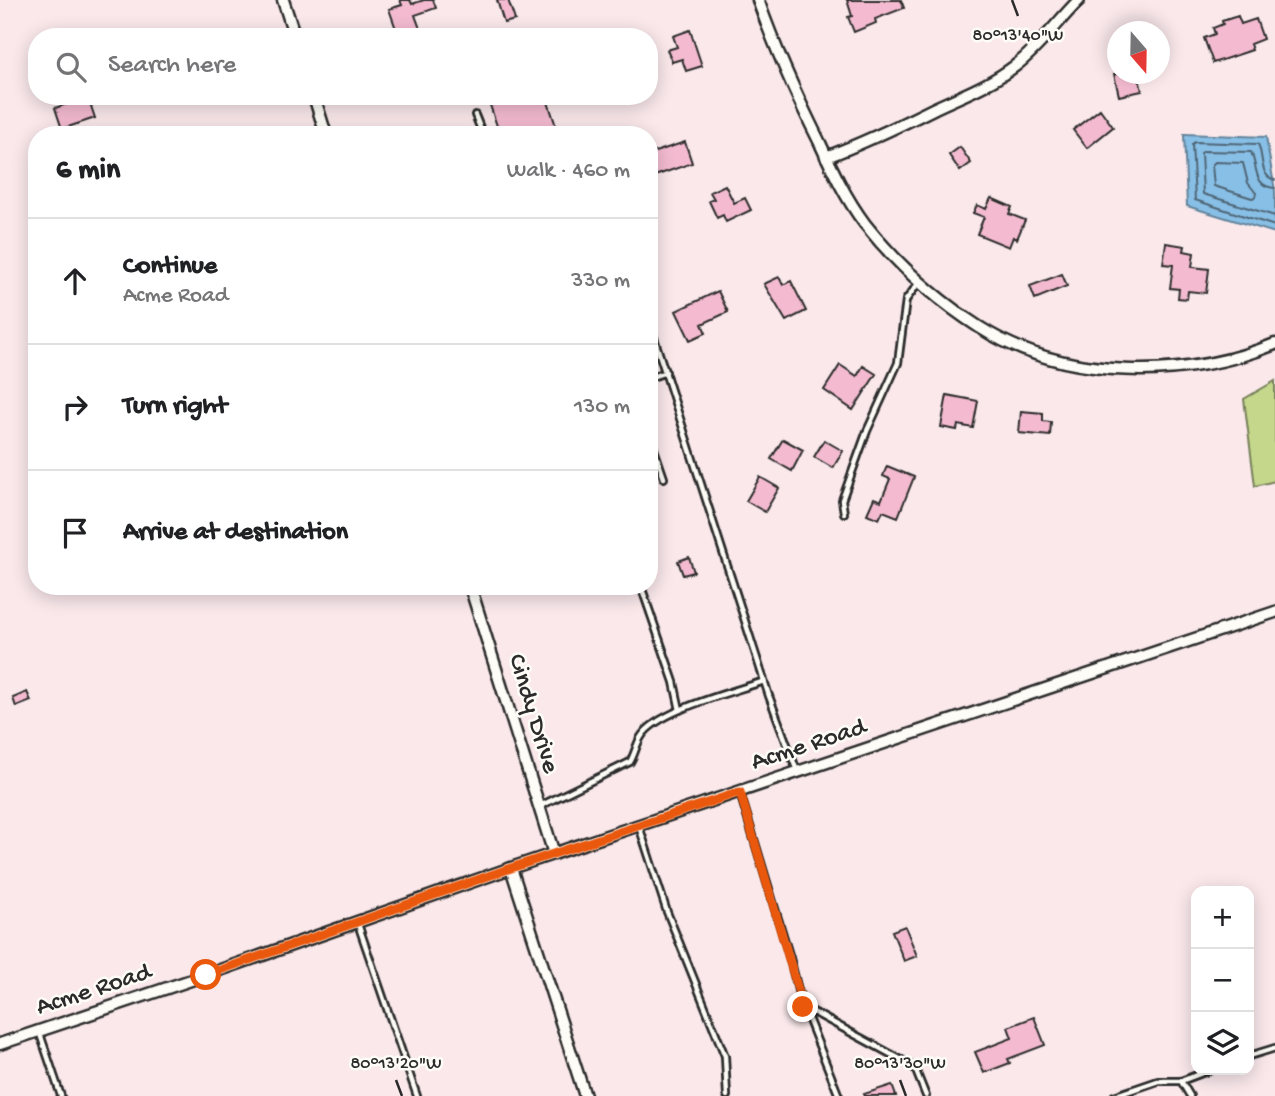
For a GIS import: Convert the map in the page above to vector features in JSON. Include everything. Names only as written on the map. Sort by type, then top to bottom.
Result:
[{"type":"street","points":[[283,0],[292,28]]},
{"type":"street","points":[[758,0],[795,93],[826,157],[864,223],[920,280],[980,328],[1064,361],[1098,367],[1153,370],[1199,366],[1232,359],[1275,344]]},
{"type":"street","points":[[826,157],[861,144],[977,91],[1015,66],[1046,38],[1079,0]]},
{"type":"street","points":[[317,105],[323,126]]},
{"type":"street","name":"Cindy Drive","points":[[473,595],[554,854]]},
{"type":"street","name":"Acme Road","points":[[0,1044],[358,923],[511,868],[1275,612]]},
{"type":"street","points":[[511,868],[585,1096]]},
{"type":"lane","points":[[475,115],[479,126]]},
{"type":"lane","points":[[844,513],[842,500],[867,431],[898,363],[906,300],[920,280]]},
{"type":"lane","points":[[658,348],[764,681],[797,772]]},
{"type":"lane","points":[[658,375],[666,372]]},
{"type":"lane","points":[[658,460],[664,478]]},
{"type":"lane","points":[[644,595],[674,682],[680,710]]},
{"type":"lane","points":[[539,806],[630,762],[641,737],[657,721],[680,710],[764,681]]},
{"type":"lane","points":[[740,792],[803,1007],[839,1096]]},
{"type":"lane","points":[[639,825],[660,895],[726,1056],[727,1096]]},
{"type":"lane","points":[[358,923],[417,1096]]},
{"type":"lane","points":[[803,1007],[909,1064],[916,1071],[926,1096]]},
{"type":"lane","points":[[39,1031],[61,1096]]},
{"type":"lane","points":[[1254,1054],[1275,1048]]},
{"type":"lane","points":[[1114,1096],[1158,1081],[1181,1081],[1197,1075]]},
{"type":"lane","points":[[1181,1081],[1190,1096]]},
{"type":"green space","points":[[1275,381],[1275,481],[1255,486],[1244,399]]},
{"type":"water","points":[[1184,134],[1266,137],[1275,191],[1275,233],[1187,206]]},
{"type":"building","points":[[400,0],[410,0],[412,4],[433,0],[436,8],[415,15],[420,28],[396,28],[389,9],[402,5]]},
{"type":"building","points":[[497,0],[508,0],[515,20],[504,23]]},
{"type":"building","points":[[847,0],[901,0],[904,8],[875,19],[876,23],[854,32],[848,17],[852,16]]},
{"type":"building","points":[[1238,16],[1241,24],[1256,19],[1263,39],[1250,44],[1252,50],[1213,63],[1204,38],[1215,34],[1213,28],[1223,24],[1222,21]]},
{"type":"building","points":[[690,30],[702,66],[686,71],[682,59],[672,62],[667,50],[677,47],[673,36]]},
{"type":"building","points":[[1116,84],[1140,84],[1142,91],[1119,96]]},
{"type":"building","points":[[64,105],[91,105],[95,118],[71,126],[61,126],[55,108]]},
{"type":"building","points":[[490,105],[549,105],[556,126],[497,126]]},
{"type":"building","points":[[1100,109],[1113,127],[1087,148],[1073,130]]},
{"type":"building","points":[[685,142],[692,163],[658,175],[658,151]]},
{"type":"building","points":[[960,147],[971,163],[960,171],[949,155]]},
{"type":"building","points":[[725,185],[734,203],[745,198],[751,210],[726,222],[723,215],[717,218],[709,201],[714,199],[710,192]]},
{"type":"building","points":[[991,198],[1012,207],[1009,214],[1025,220],[1017,239],[1013,237],[1009,247],[977,234],[984,217],[973,213],[977,205],[986,209]]},
{"type":"building","points":[[1166,243],[1185,246],[1184,251],[1194,253],[1192,267],[1209,269],[1206,293],[1188,291],[1187,299],[1178,298],[1179,289],[1170,288],[1173,265],[1163,264]]},
{"type":"building","points":[[1062,274],[1067,286],[1035,299],[1030,286]]},
{"type":"building","points":[[779,277],[783,285],[791,281],[806,311],[786,321],[764,284]]},
{"type":"building","points":[[718,291],[728,312],[702,324],[706,333],[690,340],[676,311]]},
{"type":"building","points":[[840,365],[857,376],[863,366],[876,374],[853,410],[824,390]]},
{"type":"building","points":[[947,395],[978,401],[973,428],[958,425],[957,430],[941,427]]},
{"type":"building","points":[[1021,411],[1043,413],[1043,421],[1051,422],[1050,436],[1019,433]]},
{"type":"building","points":[[783,439],[803,450],[792,471],[771,459]]},
{"type":"building","points":[[824,440],[843,451],[833,468],[814,457]]},
{"type":"building","points":[[887,466],[914,477],[898,517],[883,511],[879,519],[867,514],[874,498],[881,501],[890,479],[883,476]]},
{"type":"building","points":[[760,477],[779,488],[765,512],[746,501]]},
{"type":"building","points":[[689,557],[694,572],[683,575],[678,561]]},
{"type":"building","points":[[27,692],[31,701],[16,707],[13,698]]},
{"type":"building","points":[[905,926],[917,956],[904,961],[892,931]]},
{"type":"building","points":[[1034,1017],[1045,1045],[1008,1059],[1010,1063],[984,1073],[975,1052],[1012,1038],[1008,1027]]},
{"type":"building","points":[[892,1085],[896,1096],[864,1094]]},
{"type":"route","points":[[206,975],[511,868],[740,792],[803,1007]]}]
